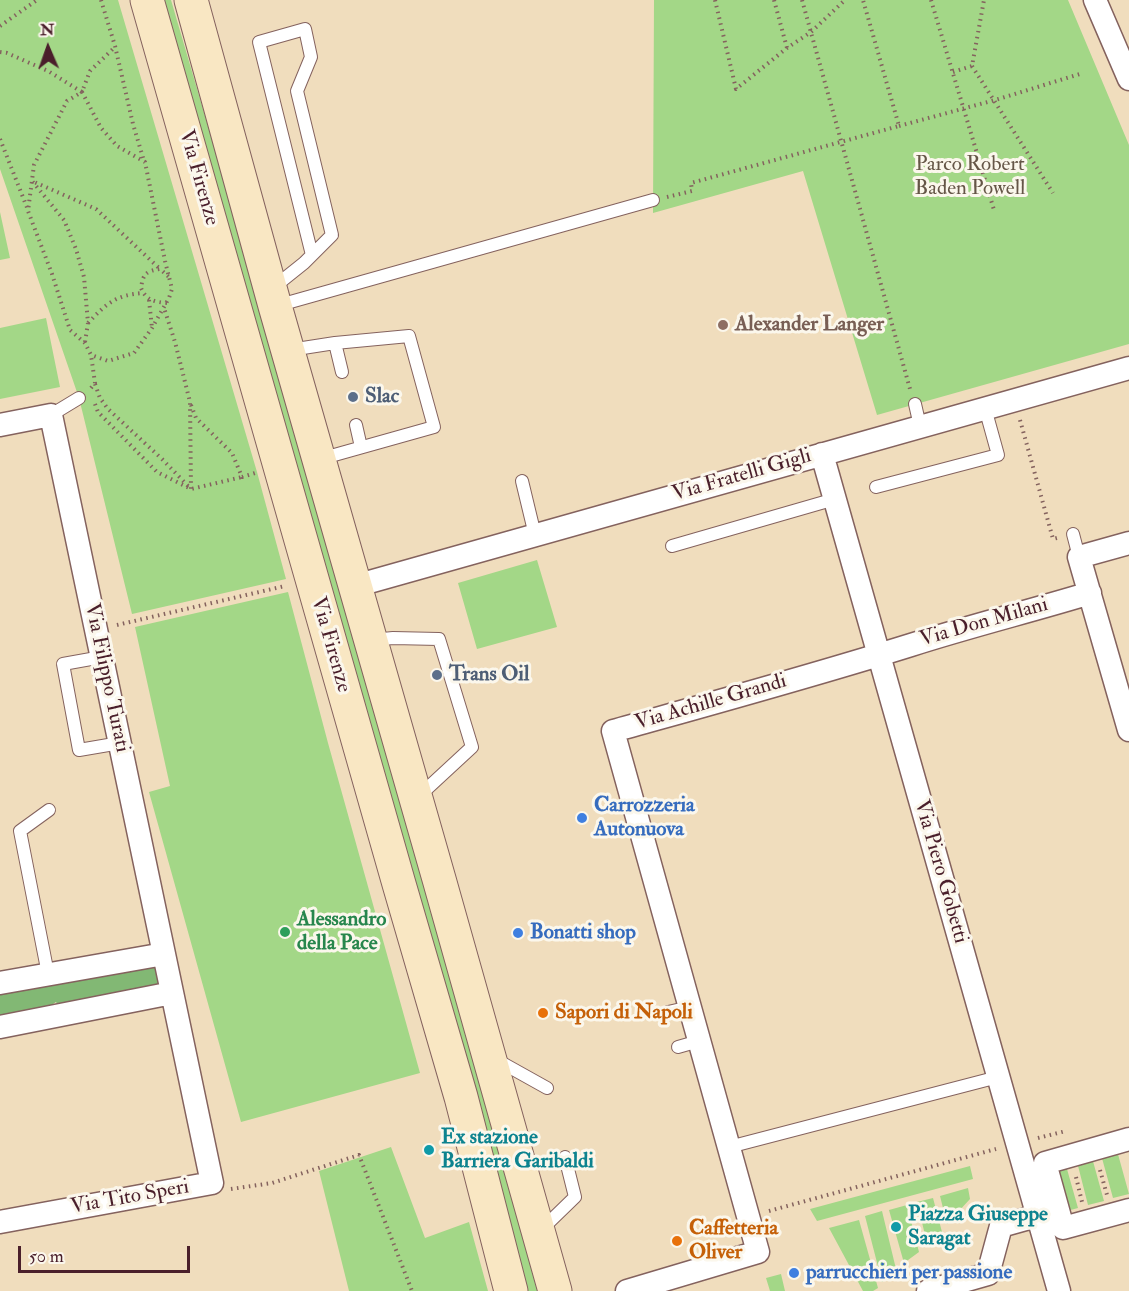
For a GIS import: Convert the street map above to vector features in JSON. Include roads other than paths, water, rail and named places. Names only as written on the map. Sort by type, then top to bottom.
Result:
[{"type":"main road","name":"Via Firenze","points":[[147,0],[461,1097],[511,1291]]},
{"type":"main road","name":"Via Firenze","points":[[191,0],[273,298],[555,1291]]},
{"type":"street","points":[[1095,0],[1129,79]]},
{"type":"street","name":"Via Fratelli Gigli","points":[[355,586],[1129,368]]},
{"type":"street","points":[[0,425],[51,415]]},
{"type":"street","name":"Via Filippo Turati","points":[[51,415],[172,993]]},
{"type":"street","name":"Via Piero Gobetti","points":[[822,454],[998,1077],[1048,1212],[1059,1291]]},
{"type":"street","points":[[1129,543],[1079,557],[1129,730]]},
{"type":"street","name":"Via Don Milani","points":[[879,655],[1090,593]]},
{"type":"street","name":"Via Achille Grandi","points":[[627,1291],[758,1252],[729,1148],[689,1044],[679,1009],[636,839],[613,731],[879,655]]},
{"type":"street","points":[[0,983],[164,954]]},
{"type":"street","points":[[0,1027],[172,993]]},
{"type":"street","name":"Via Tito Speri","points":[[0,1222],[212,1183],[172,993]]},
{"type":"street","points":[[1121,1212],[1064,1228],[1048,1212],[1045,1163],[1129,1139]]},
{"type":"street","points":[[928,1291],[988,1274],[1001,1226],[1048,1212]]},
{"type":"lane","points":[[273,298],[332,235],[297,91],[312,57],[306,29],[259,42],[312,255]]},
{"type":"lane","points":[[273,298],[653,200]]},
{"type":"lane","points":[[288,350],[409,336],[434,427],[319,459]]},
{"type":"lane","points":[[335,344],[342,372]]},
{"type":"lane","points":[[51,415],[85,394]]},
{"type":"lane","points":[[915,404],[921,426]]},
{"type":"lane","points":[[876,487],[998,455],[985,408]]},
{"type":"lane","points":[[356,425],[361,447]]},
{"type":"lane","points":[[522,481],[536,535]]},
{"type":"lane","points":[[672,546],[835,499]]},
{"type":"lane","points":[[1073,534],[1079,557]]},
{"type":"lane","points":[[370,640],[439,639],[472,747],[416,799]]},
{"type":"lane","points":[[102,657],[63,664],[79,750],[120,743]]},
{"type":"lane","points":[[48,974],[20,831],[49,810]]},
{"type":"lane","points":[[489,1056],[547,1088]]},
{"type":"lane","points":[[729,1148],[998,1077]]},
{"type":"lane","points":[[538,1233],[575,1197],[565,1157]]},
{"type":"place","name":"Alexander Langer","points":[[723,325]]},
{"type":"place","name":"Slac","points":[[353,397]]},
{"type":"place","name":"Trans Oil","points":[[437,675]]},
{"type":"place","name":"Carrozzeria Autonuova","points":[[582,818]]},
{"type":"place","name":"Alessandro della Pace","points":[[285,932]]},
{"type":"place","name":"Bonatti shop","points":[[518,933]]},
{"type":"place","name":"Sapori di Napoli","points":[[543,1013]]},
{"type":"place","name":"Ex stazione Barriera Garibaldi","points":[[429,1150]]},
{"type":"place","name":"Piazza Giuseppe Saragat","points":[[896,1227]]},
{"type":"place","name":"Caffetteria Oliver","points":[[677,1241]]},
{"type":"place","name":"parrucchieri per passione","points":[[794,1273]]},
{"type":"park label","name":"Parco Robert Baden Powell","points":[[970,177]]}]
